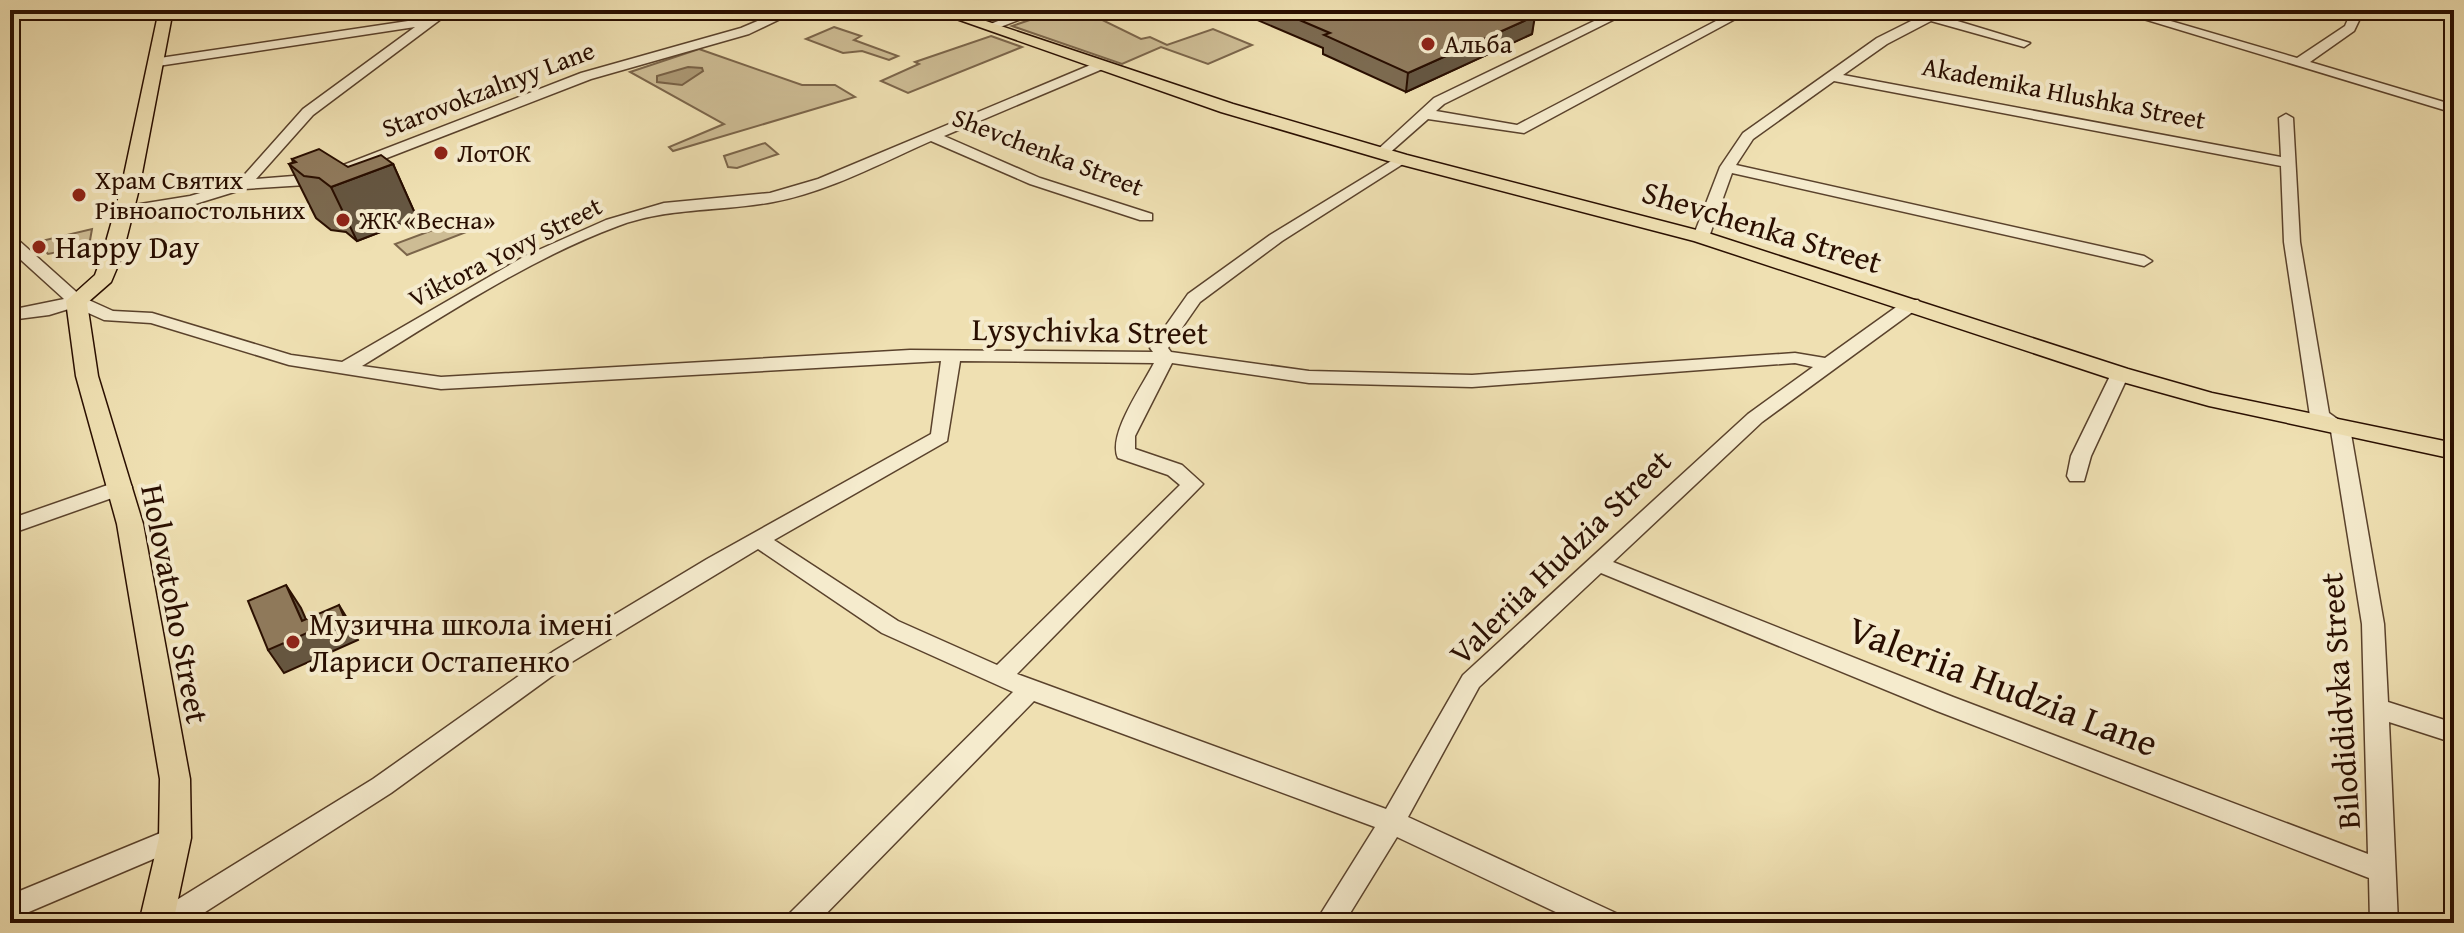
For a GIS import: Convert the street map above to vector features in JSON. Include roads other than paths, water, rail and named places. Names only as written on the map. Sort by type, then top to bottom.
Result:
[{"type":"main road","points":[[76,301],[104,278],[158,62],[166,10]]},
{"type":"main road","name":"Shevchenka Street","points":[[938,10],[1100,65],[1401,159],[1701,237],[2120,374],[2209,399],[2454,451]]},
{"type":"main road","name":"Holovatoho Street","points":[[76,301],[87,376],[122,487],[175,779],[175,838],[156,923]]},
{"type":"street","points":[[243,185],[308,112],[447,10]]},
{"type":"street","name":"Starovokzalnyy Lane","points":[[122,212],[192,200],[243,185],[306,180],[338,172],[586,76],[745,31],[793,10]]},
{"type":"street","points":[[991,26],[1039,10]]},
{"type":"street","points":[[1381,153],[1439,101],[1627,10]]},
{"type":"street","points":[[1426,114],[1519,130],[1746,10]]},
{"type":"street","points":[[2120,10],[2454,109]]},
{"type":"street","points":[[2298,64],[2350,28],[2358,10]]},
{"type":"street","points":[[1701,237],[1727,167],[1748,136],[1882,41],[1936,14],[2024,43]]},
{"type":"street","points":[[158,62],[433,21]]},
{"type":"street","name":"Viktora Yovy Street","points":[[347,367],[456,301],[612,223],[664,208],[772,198],[823,182],[1100,65]]},
{"type":"street","name":"Akademika Hlushka Street","points":[[1832,77],[2286,163]]},
{"type":"street","points":[[2286,118],[2292,242],[2320,416],[2340,428]]},
{"type":"street","name":"Shevchenka Street","points":[[931,136],[1035,181],[1146,217]]},
{"type":"street","points":[[1000,677],[1193,484],[1175,470],[1125,453],[1125,436],[1166,358],[1159,348],[1194,298],[1276,238],[1401,159]]},
{"type":"street","points":[[1727,167],[2144,261]]},
{"type":"street","points":[[10,241],[76,301],[49,310],[10,315]]},
{"type":"street","name":"Lysychivka Street","points":[[76,301],[110,316],[152,318],[289,360],[441,383],[910,355],[1166,358],[1309,377],[1472,381],[1795,358],[1831,365]]},
{"type":"street","name":"Valeriia Hudzia Street","points":[[1329,923],[1392,822],[1471,681],[1755,418],[1912,304]]},
{"type":"street","points":[[164,923],[382,786],[562,657],[940,437],[951,357]]},
{"type":"street","points":[[2077,476],[2081,456],[2120,374]]},
{"type":"street","name":"Bilodididvka Street","points":[[2340,428],[2373,624],[2384,923]]},
{"type":"street","points":[[10,527],[122,487]]},
{"type":"street","points":[[759,540],[890,627],[1000,677],[1392,822],[1608,923]]},
{"type":"street","name":"Valeriia Hudzia Lane","points":[[1596,563],[1945,704],[2384,872]]},
{"type":"street","points":[[799,923],[1030,690]]},
{"type":"street","points":[[2376,708],[2454,733]]},
{"type":"street","points":[[10,908],[175,838]]},
{"type":"place","name":"Альба","points":[[1428,44]]},
{"type":"place","name":"ЛотОК","points":[[441,153]]},
{"type":"place","name":"Храм Святих Рівноапостольних","points":[[79,195]]},
{"type":"place","name":"ЖК «Весна»","points":[[343,220]]},
{"type":"place","name":"Happy Day","points":[[39,247]]},
{"type":"place","name":"Музична школа імені Лариси Остапенко","points":[[293,642]]}]
